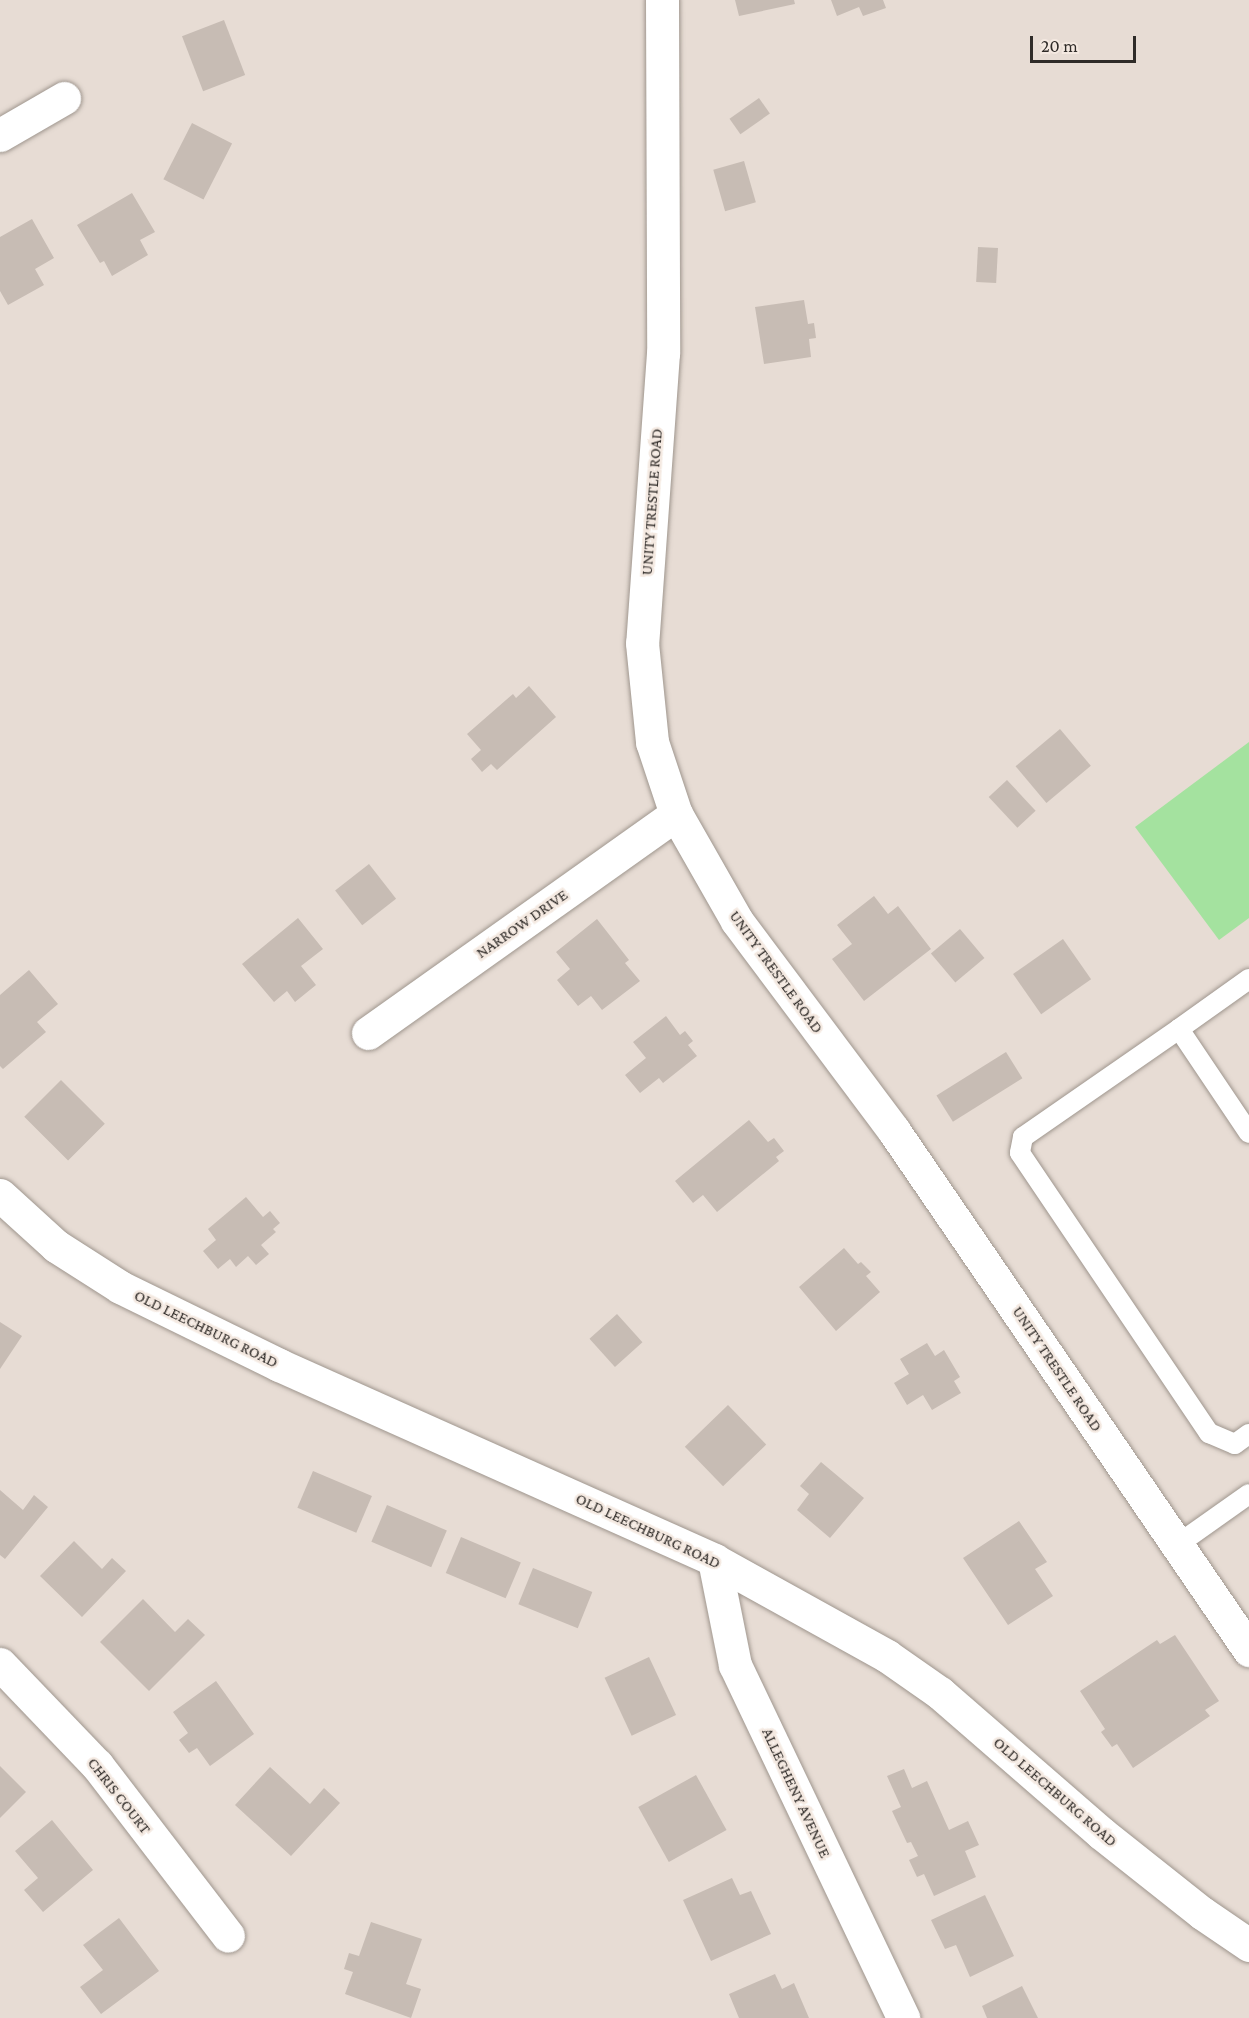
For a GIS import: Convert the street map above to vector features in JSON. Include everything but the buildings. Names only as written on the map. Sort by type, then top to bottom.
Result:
[{"type":"street","name":"UNITY TRESTLE ROAD","points":[[662,0],[663,353],[642,643],[652,742],[676,814],[737,921],[894,1131],[1249,1650]]},
{"type":"street","points":[[0,135],[64,98]]},
{"type":"street","name":"NARROW DRIVE","points":[[368,1033],[676,814]]},
{"type":"street","name":"OLD LEECHBURG ROAD","points":[[0,1196],[56,1246],[120,1287],[279,1365],[714,1560],[887,1656],[940,1693],[1101,1833],[1202,1913],[1249,1945]]},
{"type":"street","name":"ALLEGHENY AVENUE","points":[[714,1560],[735,1665],[903,2018]]},
{"type":"street","name":"CHRIS COURT","points":[[0,1664],[97,1765],[228,1936]]},
{"type":"lane","points":[[1249,979],[1023,1137],[1020,1153],[1209,1433],[1235,1444],[1249,1434]]},
{"type":"lane","points":[[1179,1029],[1249,1133]]},
{"type":"lane","points":[[1177,1545],[1249,1494]]},
{"type":"green space","points":[[1249,742],[1249,918],[1219,940],[1135,827]]}]
